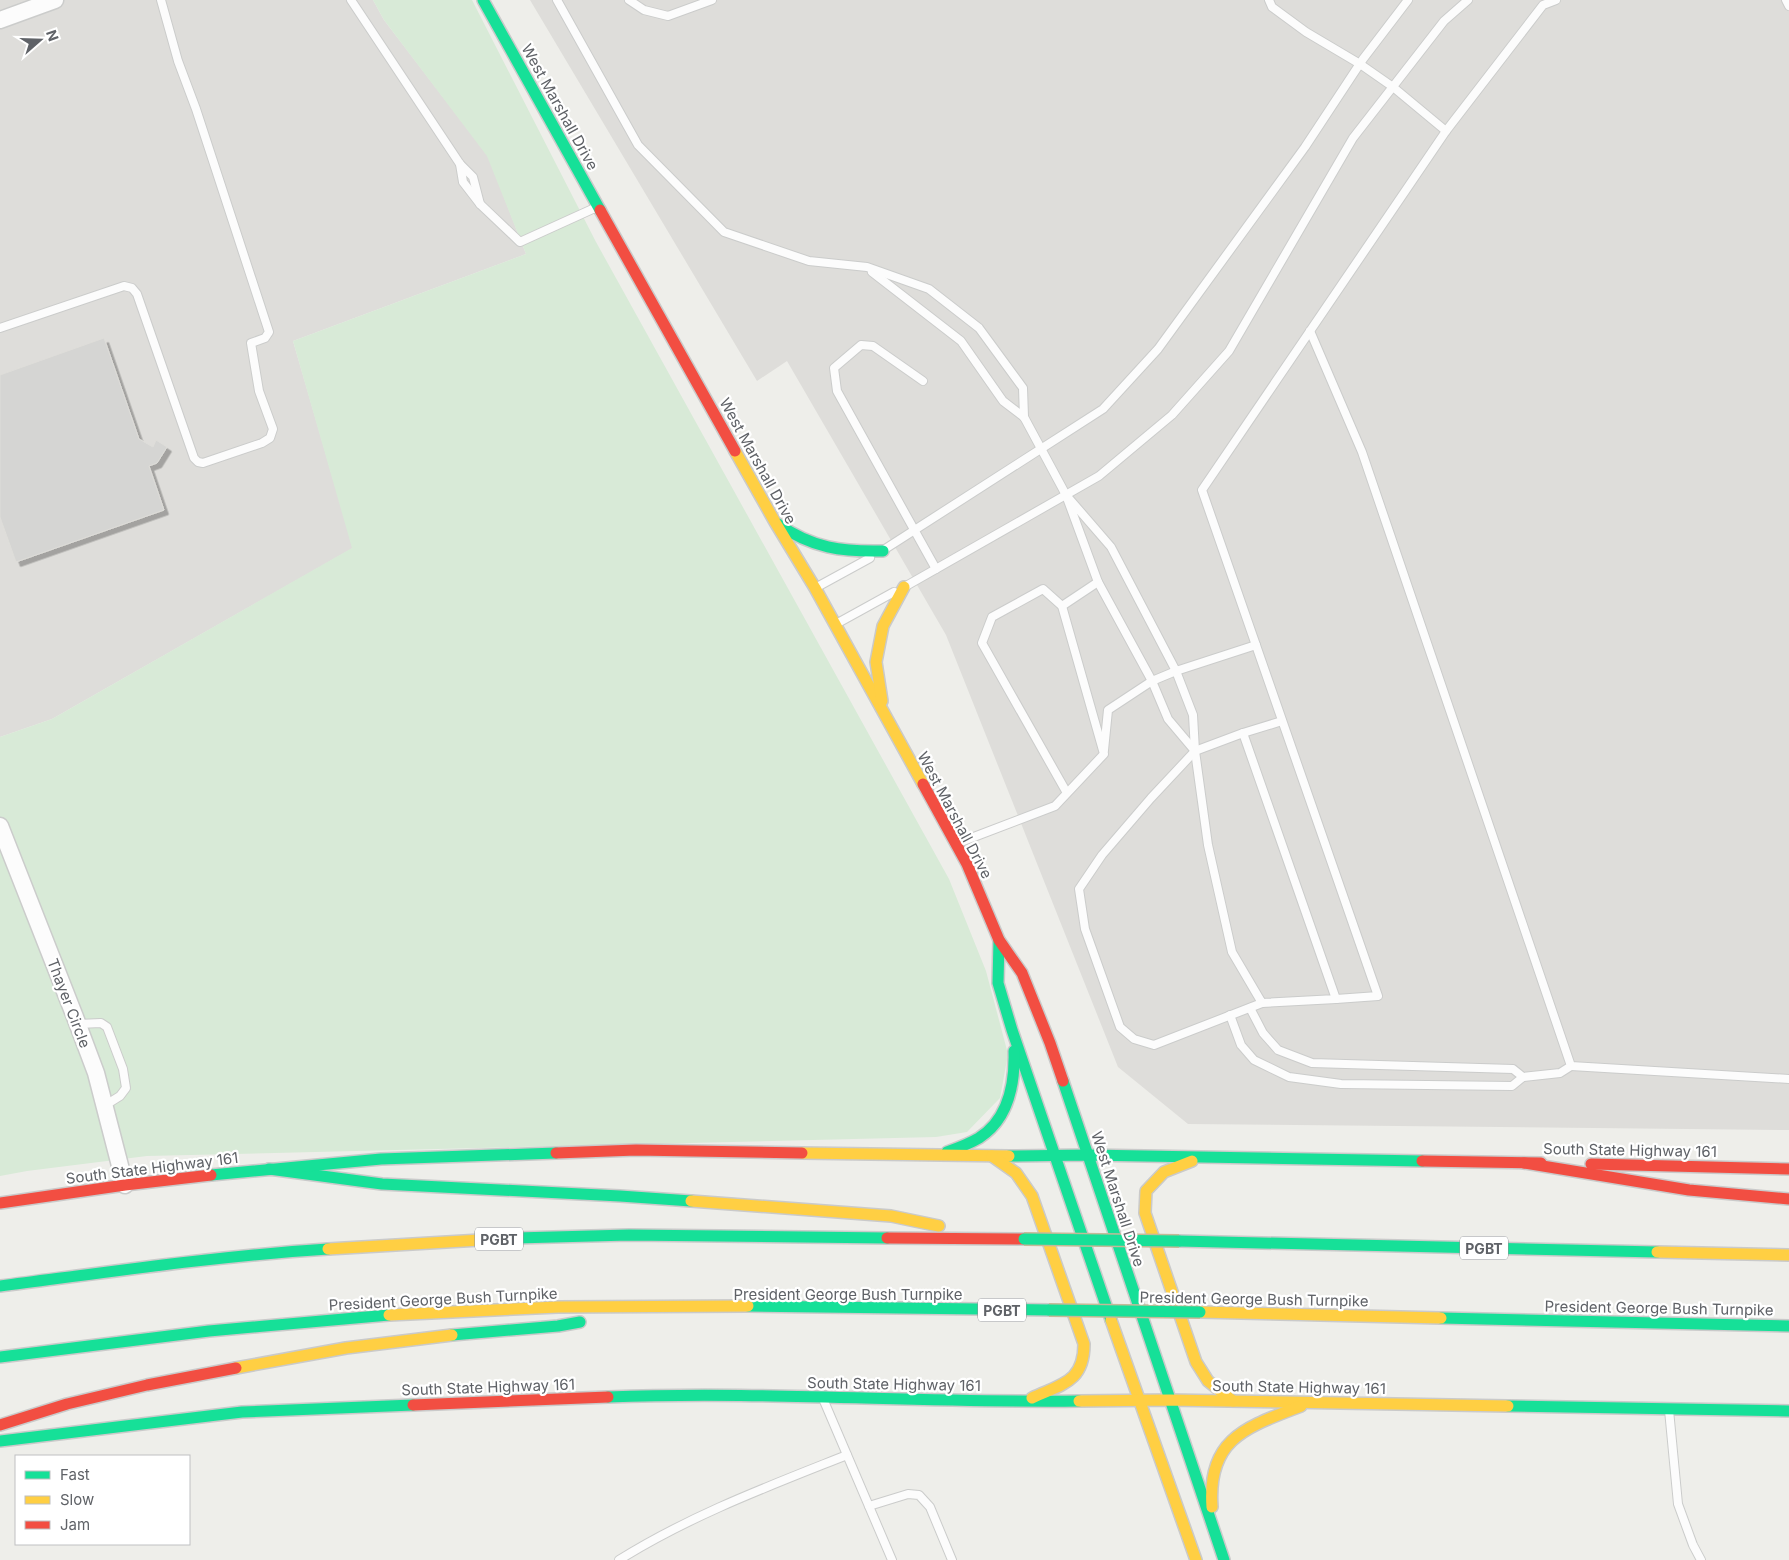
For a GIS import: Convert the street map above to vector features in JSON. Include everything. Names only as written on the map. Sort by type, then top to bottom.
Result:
[{"type":"main road","name":"West Marshall Drive","points":[[483,0],[956,843],[967,864],[999,940],[1022,974],[1050,1042],[1168,1400],[1224,1560]]},
{"type":"main road","points":[[775,522],[790,534],[821,546],[848,552],[883,550]]},
{"type":"main road","points":[[885,717],[876,662],[883,626],[904,587]]},
{"type":"main road","name":"West Marshall Drive","points":[[999,940],[998,983],[1012,1030],[1138,1400],[1196,1560]]},
{"type":"main road","points":[[937,1156],[989,1131],[1001,1114],[1011,1092],[1015,1067],[1012,1030]]},
{"type":"main road","name":"South State Highway 161","points":[[0,1203],[125,1184],[390,1158],[636,1150],[937,1156],[1088,1155],[1789,1169]]},
{"type":"main road","points":[[992,1156],[1016,1173],[1032,1196],[1084,1344],[1084,1359],[1073,1379],[1025,1402]]},
{"type":"main road","points":[[1200,1158],[1164,1172],[1146,1191],[1145,1213],[1196,1362],[1208,1381],[1233,1401]]},
{"type":"main road","points":[[1524,1163],[1689,1190],[1789,1199]]},
{"type":"main road","points":[[269,1169],[382,1184],[620,1196],[890,1216],[1001,1239]]},
{"type":"main road","name":"PGBT","points":[[0,1286],[284,1252],[518,1238],[639,1235],[1179,1241],[1789,1255]]},
{"type":"main road","points":[[607,1318],[666,1307]]},
{"type":"main road","name":"President George Bush Turnpike","points":[[0,1357],[220,1329],[342,1318],[558,1308],[666,1307],[1200,1312],[1789,1326]]},
{"type":"main road","points":[[0,1425],[67,1404],[147,1385],[346,1348],[454,1335],[558,1326],[587,1321]]},
{"type":"main road","name":"South State Highway 161","points":[[0,1441],[242,1412],[639,1396],[822,1397],[1025,1402],[1168,1400],[1789,1411]]},
{"type":"main road","points":[[1217,1538],[1211,1498],[1212,1473],[1220,1456],[1232,1440],[1248,1427],[1311,1402]]},
{"type":"street","points":[[0,20],[55,0]]},
{"type":"street","name":"Thayer Circle","points":[[0,826],[96,1073],[125,1184]]},
{"type":"lane","points":[[0,328],[124,286],[132,288],[138,294],[194,458],[198,462],[203,463],[262,443],[270,438],[273,429],[259,391],[251,343],[265,338],[269,332],[178,61],[161,0]]},
{"type":"lane","points":[[351,0],[460,164],[473,177],[480,204],[520,242],[599,206]]},
{"type":"lane","points":[[557,0],[638,145],[724,232],[809,260],[867,267],[929,289],[979,328],[1023,388],[1024,416]]},
{"type":"lane","points":[[629,0],[644,10],[668,16],[712,0]]},
{"type":"lane","points":[[1270,0],[1272,7],[1306,32],[1360,64],[1393,87],[1446,131]]},
{"type":"lane","points":[[814,588],[914,531],[1103,409],[1158,350],[1305,147],[1360,64],[1408,0]]},
{"type":"lane","points":[[834,625],[1099,476],[1172,416],[1228,351],[1353,138],[1444,21],[1468,0]]},
{"type":"lane","points":[[1282,721],[1243,733],[1196,751],[1151,798],[1108,848],[1078,889],[1085,929],[1120,1028],[1134,1039],[1154,1045],[1262,1003],[1378,996],[1202,490],[1446,131],[1543,5],[1556,0]]},
{"type":"lane","points":[[1786,0],[1789,6]]},
{"type":"lane","points":[[867,267],[961,341],[1003,401],[1024,416],[1066,494],[1098,582],[1152,681],[1168,719],[1196,751]]},
{"type":"lane","points":[[1310,331],[1362,452],[1571,1066]]},
{"type":"lane","points":[[923,381],[873,346],[861,345],[834,368],[837,390],[936,569]]},
{"type":"lane","points":[[1066,494],[1111,547],[1176,671],[1193,715],[1208,845],[1232,952],[1262,1003]]},
{"type":"lane","points":[[1062,606],[1098,582]]},
{"type":"lane","points":[[1067,793],[982,643],[992,617],[1043,589],[1062,606],[1104,754]]},
{"type":"lane","points":[[956,843],[1055,806],[1104,754],[1108,710],[1152,681],[1176,671],[1256,645]]},
{"type":"lane","points":[[1243,733],[1336,999]]},
{"type":"lane","points":[[1250,1008],[1263,1033],[1278,1050],[1312,1063],[1513,1069],[1524,1077]]},
{"type":"lane","points":[[1230,1015],[1241,1045],[1254,1060],[1289,1077],[1341,1084],[1512,1086],[1524,1077],[1560,1073],[1571,1066],[1789,1079]]},
{"type":"lane","points":[[78,1024],[101,1023],[107,1027],[123,1069],[126,1088],[120,1096],[104,1106]]},
{"type":"lane","points":[[822,1397],[892,1560]]},
{"type":"lane","points":[[1669,1408],[1678,1504],[1693,1545],[1701,1560]]},
{"type":"lane","points":[[619,1560],[702,1514],[847,1455]]},
{"type":"lane","points":[[869,1506],[908,1494],[919,1495],[930,1507],[952,1560]]},
{"type":"shaded area","points":[[0,0],[373,0],[384,20],[488,156],[526,254],[293,341],[353,548],[52,719],[0,737]]},
{"type":"shaded area","points":[[530,0],[1789,0],[1789,1130],[1188,1124],[1118,1067],[946,635],[787,361],[757,381]]},
{"type":"green space","points":[[373,0],[472,0],[596,242],[949,879],[986,971],[1008,1054],[1000,1098],[967,1132],[936,1137],[147,1156],[0,1176],[0,737],[52,719],[352,548],[293,341],[526,254],[487,156],[384,20]]},
{"type":"building","points":[[104,338],[139,439],[153,447],[156,440],[167,447],[157,463],[149,466],[164,510],[16,562],[0,517],[0,375]]},
{"type":"traffic: fast","points":[[483,0],[600,210]]},
{"type":"traffic: fast","points":[[778,524],[803,538],[828,547],[854,551],[883,551]]},
{"type":"traffic: fast","points":[[999,940],[998,983],[1012,1030],[1111,1320]]},
{"type":"traffic: fast","points":[[947,1152],[979,1138],[989,1130],[1004,1111],[1011,1088],[1014,1051]]},
{"type":"traffic: fast","points":[[1063,1081],[1224,1560]]},
{"type":"traffic: fast","points":[[211,1175],[381,1159],[556,1153]]},
{"type":"traffic: fast","points":[[1009,1156],[1088,1155],[1422,1161]]},
{"type":"traffic: fast","points":[[269,1169],[382,1184],[691,1201]]},
{"type":"traffic: fast","points":[[516,1238],[629,1235],[887,1238]]},
{"type":"traffic: fast","points":[[1024,1239],[1179,1241]]},
{"type":"traffic: fast","points":[[1179,1241],[1657,1252]]},
{"type":"traffic: fast","points":[[0,1286],[205,1260],[328,1249]]},
{"type":"traffic: fast","points":[[748,1306],[1049,1310]]},
{"type":"traffic: fast","points":[[1049,1310],[1200,1312]]},
{"type":"traffic: fast","points":[[0,1357],[209,1331],[389,1315]]},
{"type":"traffic: fast","points":[[1441,1318],[1789,1326]]},
{"type":"traffic: fast","points":[[452,1335],[558,1326],[580,1322]]},
{"type":"traffic: fast","points":[[608,1397],[726,1395],[1079,1401]]},
{"type":"traffic: fast","points":[[0,1441],[242,1412],[413,1405]]},
{"type":"traffic: fast","points":[[1508,1406],[1789,1411]]},
{"type":"traffic: slow","points":[[735,451],[815,588],[923,784]]},
{"type":"traffic: slow","points":[[882,701],[876,662],[883,626],[904,587]]},
{"type":"traffic: slow","points":[[802,1153],[1009,1156]]},
{"type":"traffic: slow","points":[[992,1156],[1016,1173],[1032,1196],[1084,1344],[1083,1357],[1075,1374],[1062,1385],[1032,1398]]},
{"type":"traffic: slow","points":[[1192,1161],[1164,1172],[1146,1191],[1145,1213],[1196,1362],[1208,1381],[1233,1401]]},
{"type":"traffic: slow","points":[[691,1201],[891,1216],[939,1226]]},
{"type":"traffic: slow","points":[[328,1249],[516,1238]]},
{"type":"traffic: slow","points":[[1657,1252],[1789,1255]]},
{"type":"traffic: slow","points":[[389,1315],[558,1307],[748,1306]]},
{"type":"traffic: slow","points":[[1200,1312],[1441,1318]]},
{"type":"traffic: slow","points":[[1111,1320],[1196,1560]]},
{"type":"traffic: slow","points":[[236,1368],[346,1348],[452,1335]]},
{"type":"traffic: slow","points":[[1079,1401],[1169,1400],[1508,1406]]},
{"type":"traffic: slow","points":[[1212,1507],[1212,1484],[1216,1465],[1224,1450],[1234,1438],[1264,1421],[1301,1406]]},
{"type":"traffic: jam","points":[[600,210],[735,451]]},
{"type":"traffic: jam","points":[[923,784],[967,864],[999,940],[1022,973],[1063,1081]]},
{"type":"traffic: jam","points":[[556,1153],[636,1150],[802,1153]]},
{"type":"traffic: jam","points":[[1422,1161],[1541,1163]]},
{"type":"traffic: jam","points":[[1524,1163],[1689,1190],[1789,1199]]},
{"type":"traffic: jam","points":[[1591,1164],[1789,1169]]},
{"type":"traffic: jam","points":[[0,1203],[211,1175]]},
{"type":"traffic: jam","points":[[887,1238],[1024,1239]]},
{"type":"traffic: jam","points":[[0,1425],[67,1404],[147,1385],[236,1368]]},
{"type":"traffic: jam","points":[[413,1405],[608,1397]]}]
